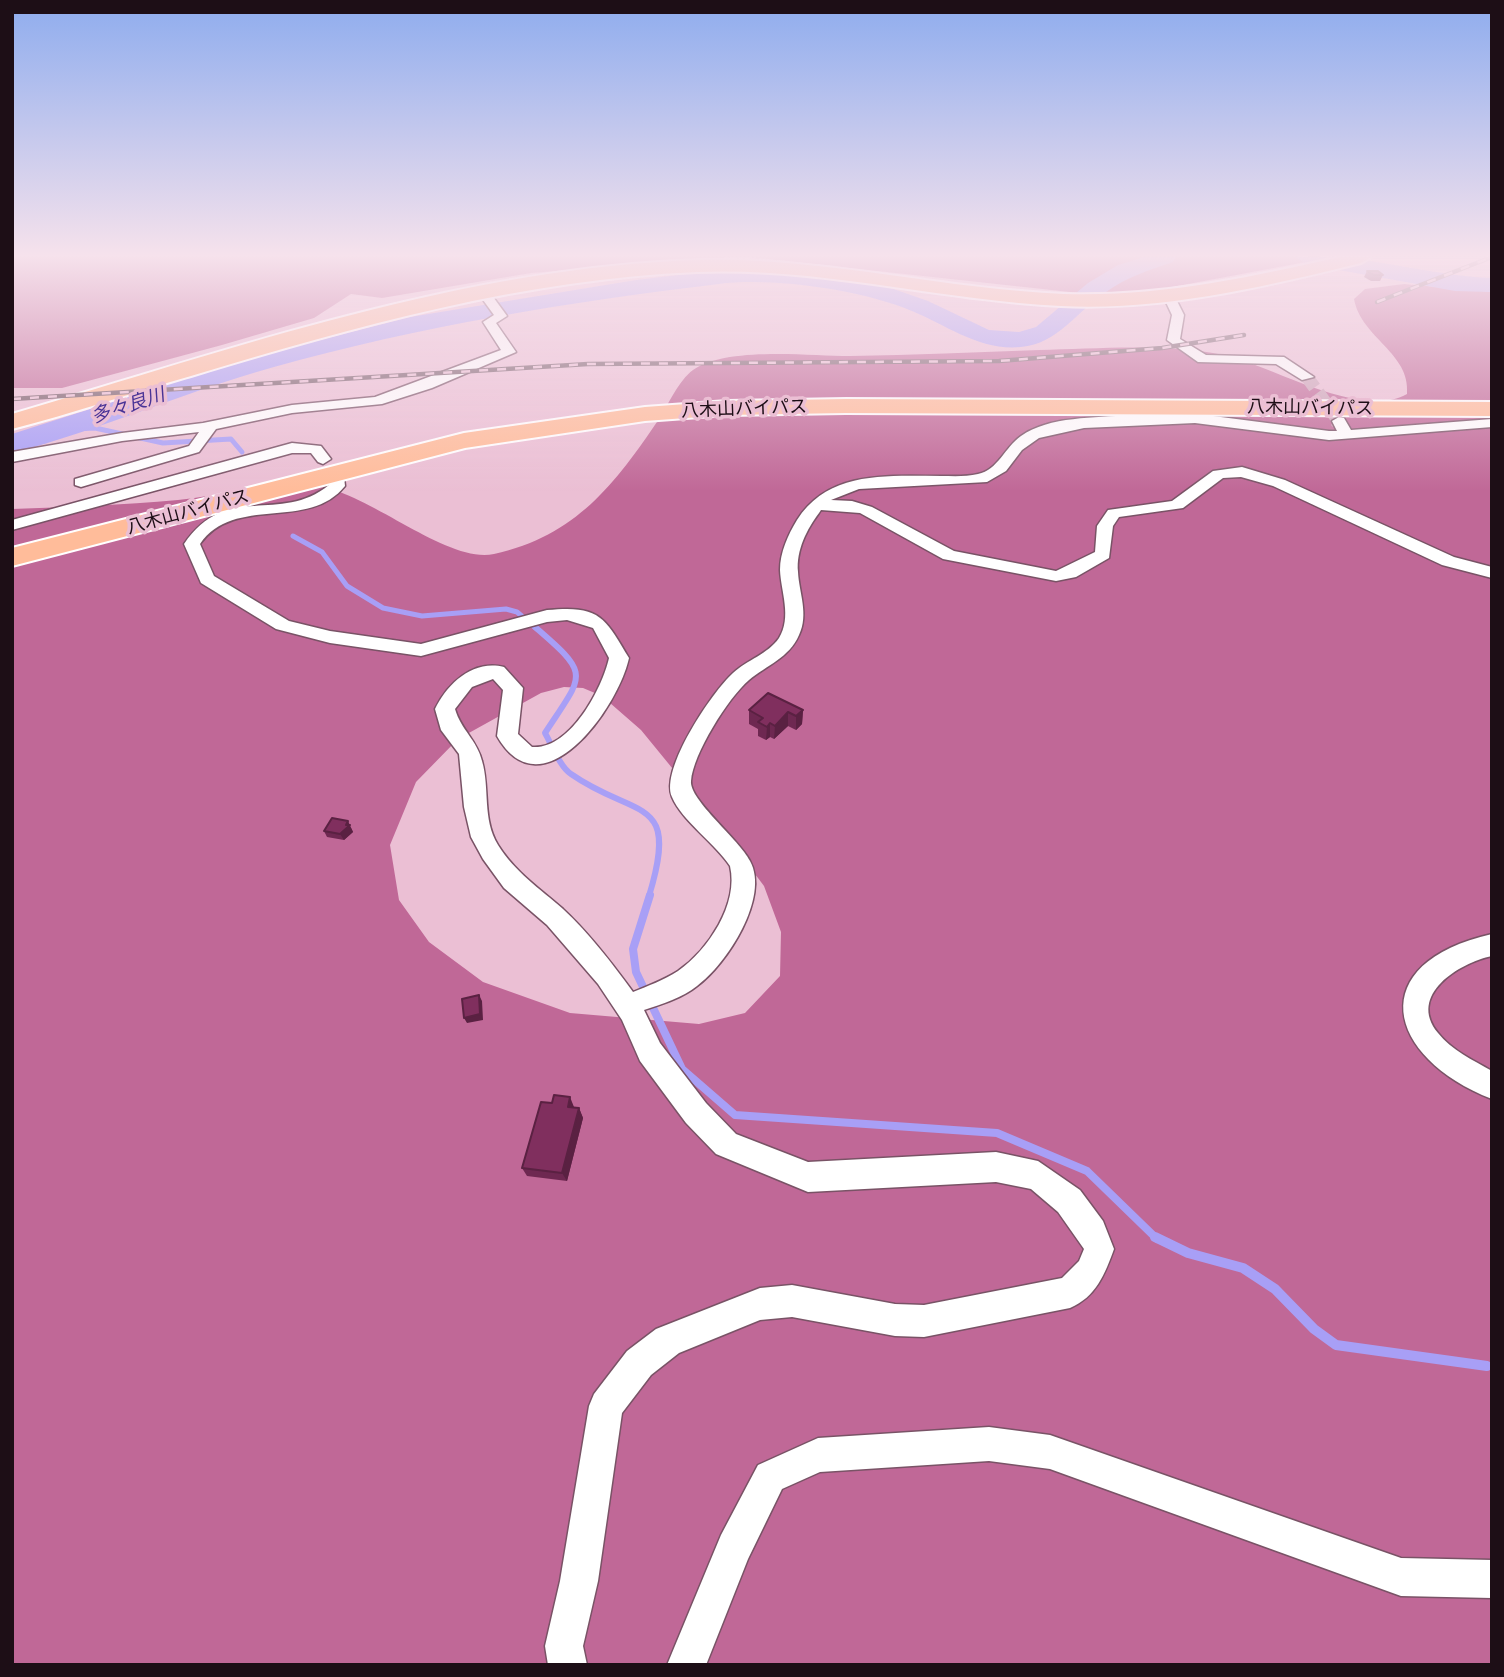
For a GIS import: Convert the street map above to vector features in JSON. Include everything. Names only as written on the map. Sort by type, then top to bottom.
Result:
[{"type":"highway","points":[[13,421],[307,335]]},
{"type":"highway","name":"八木山バイパス","points":[[12,545],[397,445],[554,416],[641,405],[726,399],[844,396],[1492,399]]},
{"type":"highway","name":"八木山バイパス","points":[[12,557],[424,450],[561,425],[645,414],[727,408],[846,406],[1492,410]]},
{"type":"street","points":[[12,457],[112,438],[211,426],[292,409],[365,403],[427,385],[509,352],[498,335]]},
{"type":"street","points":[[1174,335],[1173,340],[1203,359],[1279,360],[1307,377]]},
{"type":"street","points":[[628,1005],[691,976],[727,930],[741,904],[745,881],[741,865],[682,796],[680,782],[687,760],[728,691],[738,678],[784,646],[791,633],[795,612],[789,568],[802,525],[829,494],[848,486],[981,479],[999,473],[1019,442],[1064,426],[1183,419],[1215,420],[1288,434],[1346,435],[1492,424]]},
{"type":"street","points":[[1339,421],[1346,435]]},
{"type":"street","points":[[81,482],[194,449],[211,426]]},
{"type":"street","points":[[12,524],[292,448],[316,449],[323,459]]},
{"type":"street","points":[[819,505],[852,506],[866,510],[949,555],[1056,576],[1070,573],[1103,554],[1105,526],[1114,513],[1177,505],[1219,474],[1242,472],[1279,483],[1448,561],[1492,573]]},
{"type":"street","points":[[336,477],[337,486],[322,499],[233,514],[206,525],[192,544],[206,579],[283,625],[398,649],[421,650],[453,643],[547,616],[587,617],[600,624],[619,658],[613,684],[573,740],[562,748],[542,754],[528,754],[507,736],[513,688],[497,672],[482,674],[464,682],[453,692],[445,709],[451,730],[469,751],[473,765],[475,807],[482,837],[491,853],[512,881],[556,918],[628,1005],[650,1052],[696,1113],[726,1144],[808,1177],[857,1177],[996,1167],[1038,1176],[1069,1201],[1092,1232],[1099,1249],[1090,1272],[1070,1292],[924,1321],[895,1320],[792,1301],[760,1304],[668,1340],[649,1356],[606,1406],[579,1581],[564,1646],[568,1665]]},
{"type":"street","points":[[1492,945],[1454,956],[1428,974],[1416,1001],[1416,1023],[1429,1043],[1492,1086]]},
{"type":"street","points":[[686,1665],[734,1548],[770,1478],[818,1455],[989,1444],[1050,1452],[1401,1577],[1492,1579]]},
{"type":"shaded area","points":[[12,335],[255,335],[62,388],[12,388]]},
{"type":"shaded area","points":[[1375,335],[1492,335],[1492,1665],[12,1665],[12,509],[178,500],[249,489],[303,485],[341,492],[454,549],[475,554],[494,554],[523,546],[571,521],[609,486],[626,465],[683,380],[693,370],[726,358],[769,354],[850,356],[1163,348],[1234,358],[1322,390],[1368,401],[1389,400],[1407,394],[1406,380],[1394,356]],"holes":[[[564,687],[583,688],[602,696],[641,730],[764,886],[781,932],[780,976],[745,1013],[699,1024],[570,1013],[483,982],[429,942],[399,900],[390,845],[416,782],[458,739],[541,693]]]},
{"type":"building","points":[[768,693],[803,710],[796,716],[788,712],[775,726],[770,723],[767,727],[758,722],[763,718],[749,710]]},
{"type":"building","points":[[332,818],[348,821],[346,825],[350,825],[340,834],[324,831]]},
{"type":"building","points":[[479,995],[480,1014],[464,1018],[462,999]]},
{"type":"building","points":[[554,1095],[570,1097],[568,1107],[579,1108],[562,1173],[522,1168],[541,1102],[552,1103]]},
{"type":"waterway","name":"多々良川","points":[[12,444],[262,362],[366,335]]},
{"type":"waterway","name":"多々良川","points":[[980,335],[1020,340],[1035,335]]},
{"type":"waterway","points":[[54,430],[95,428],[163,443],[231,439],[242,452]]},
{"type":"waterway","points":[[293,536],[322,552],[347,586],[383,608],[422,616],[506,609],[517,612],[537,629]]},
{"type":"waterway","points":[[535,627],[566,656],[576,676],[568,698],[545,733],[560,761],[571,774],[633,806],[646,814],[655,825],[659,840],[649,896]]},
{"type":"waterway","points":[[650,895],[633,949],[636,972],[682,1069],[735,1115],[997,1133],[1087,1171],[1157,1239]]},
{"type":"waterway","points":[[1155,1237],[1188,1253],[1243,1268],[1275,1289],[1314,1329],[1336,1345],[1487,1366]]},
{"type":"tunnel","points":[[1307,377],[1338,420]]},
{"type":"railway","points":[[12,399],[588,364],[999,361],[1162,348],[1242,335]]}]
